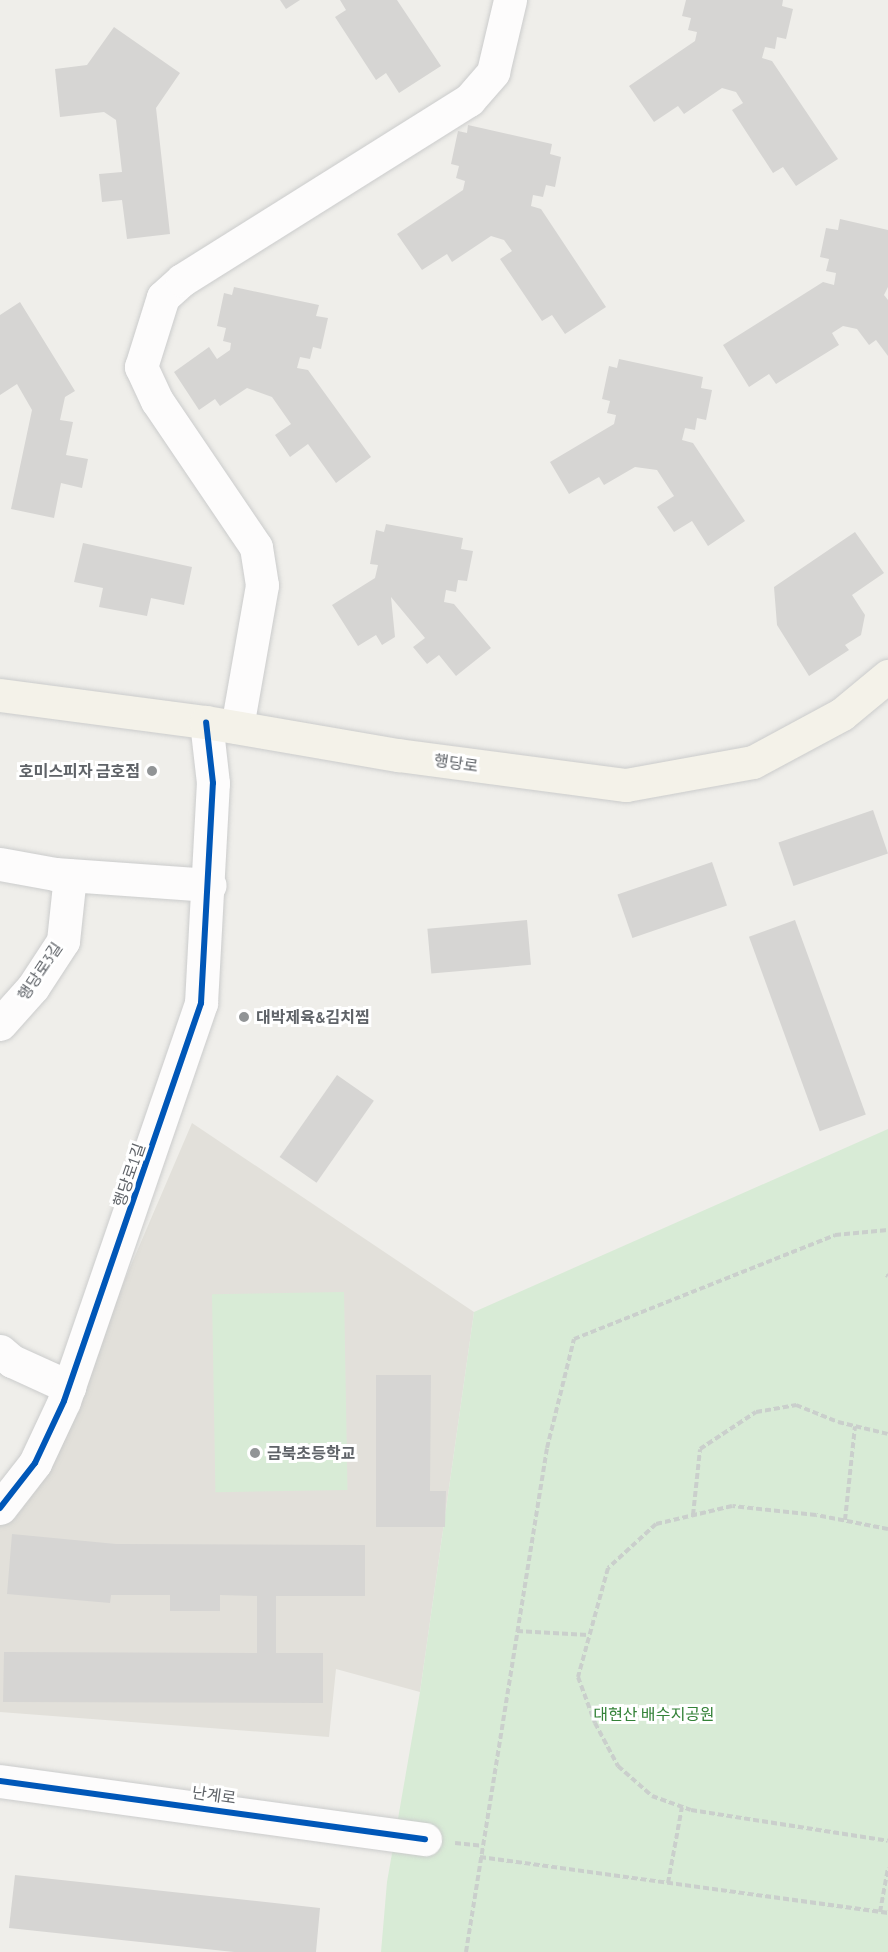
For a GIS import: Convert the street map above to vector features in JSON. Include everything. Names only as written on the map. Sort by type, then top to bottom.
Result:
[{"type":"main road","name":"행당로","points":[[0,695],[221,724],[398,755],[626,785],[753,762],[842,714],[888,676]]},
{"type":"street","name":"행당로1길","points":[[0,1508],[35,1463],[69,1387],[201,1003],[210,885],[213,783],[221,724],[262,585],[256,547],[157,401],[141,367],[163,297],[182,280],[469,100],[493,72],[510,0]]},
{"type":"street","points":[[0,864],[70,875],[210,885]]},
{"type":"street","name":"행당로3길","points":[[0,1024],[33,987],[63,941],[70,875]]},
{"type":"street","points":[[0,1351],[12,1361],[69,1387]]},
{"type":"street","name":"난계로","points":[[0,1781],[425,1839]]},
{"type":"path","points":[[466,1952],[547,1448],[574,1338],[835,1235],[888,1230]]},
{"type":"path","points":[[693,1515],[700,1449],[756,1412],[795,1405],[855,1427],[888,1434]]},
{"type":"path","points":[[844,1520],[855,1427]]},
{"type":"path","points":[[888,1529],[844,1520],[732,1506],[656,1524],[608,1568],[578,1677],[595,1723],[618,1766],[652,1796],[682,1807],[888,1841]]},
{"type":"path","points":[[517,1630],[588,1635]]},
{"type":"path","points":[[668,1883],[682,1807]]},
{"type":"path","points":[[480,1857],[888,1913]]},
{"type":"path","points":[[880,1912],[888,1868]]},
{"type":"shaded area","name":"금북초등학교","points":[[192,1123],[474,1312],[420,1692],[336,1669],[329,1737],[0,1712],[0,1524],[15,1518],[38,1488],[74,1418],[117,1298]]},
{"type":"green space","name":"대현산 배수지공원","points":[[888,1129],[888,1952],[381,1952],[387,1882],[420,1692],[474,1312]]},
{"type":"green space","points":[[344,1292],[347,1490],[215,1492],[212,1294]]},
{"type":"building","points":[[280,0],[300,0],[286,9]]},
{"type":"building","points":[[340,0],[397,0],[441,66],[399,93],[386,73],[376,80],[335,17],[346,10]]},
{"type":"building","points":[[686,0],[783,0],[782,6],[793,9],[786,39],[777,37],[775,49],[765,47],[762,58],[772,61],[838,159],[796,186],[783,167],[773,173],[732,110],[743,103],[736,92],[722,88],[684,114],[678,106],[654,122],[629,86],[695,41],[697,32],[688,30],[691,18],[682,16]]},
{"type":"building","points":[[114,27],[180,73],[156,108],[170,234],[127,239],[122,200],[102,202],[99,174],[122,172],[116,120],[104,112],[60,117],[55,69],[87,65]]},
{"type":"building","points":[[468,125],[552,144],[550,154],[561,157],[555,187],[546,185],[543,197],[533,195],[531,206],[541,209],[606,307],[565,334],[552,315],[542,321],[500,259],[512,251],[504,240],[491,236],[452,262],[447,254],[422,270],[397,234],[463,190],[465,181],[456,178],[459,166],[451,164],[458,131],[467,133]]},
{"type":"building","points":[[840,219],[888,230],[888,287],[884,295],[888,300],[888,356],[876,340],[869,345],[857,329],[843,326],[832,333],[839,345],[776,384],[769,374],[749,387],[723,345],[823,282],[834,285],[836,273],[826,271],[829,259],[820,257],[826,228],[838,230]]},
{"type":"building","points":[[234,287],[319,305],[316,316],[328,318],[321,349],[313,347],[310,359],[300,357],[297,368],[308,370],[371,457],[336,483],[308,444],[290,457],[275,435],[291,424],[272,397],[247,388],[220,406],[215,399],[199,410],[174,372],[209,347],[217,359],[230,350],[231,343],[223,341],[226,328],[217,326],[224,293],[232,295]]},
{"type":"building","points":[[20,302],[75,391],[65,397],[60,420],[73,422],[66,455],[88,459],[82,488],[61,483],[54,518],[11,509],[32,410],[17,384],[0,395],[0,315]]},
{"type":"building","points":[[619,359],[703,377],[701,388],[712,390],[706,420],[697,418],[695,430],[685,428],[682,440],[693,443],[745,521],[708,546],[692,521],[674,532],[657,507],[674,496],[657,470],[635,467],[604,485],[599,477],[569,494],[550,462],[614,424],[616,415],[607,413],[610,401],[602,399],[609,366],[617,368]]},
{"type":"building","points":[[386,524],[463,538],[461,549],[473,551],[467,581],[458,580],[456,592],[446,590],[444,602],[454,604],[491,648],[456,676],[439,655],[427,664],[413,647],[425,638],[391,597],[395,637],[382,645],[376,635],[358,646],[332,605],[375,578],[378,565],[370,564],[376,530],[384,532]]},
{"type":"building","points":[[855,532],[884,573],[852,595],[865,615],[861,635],[845,645],[849,650],[809,676],[777,625],[774,587]]},
{"type":"building","points":[[83,543],[192,567],[184,605],[151,598],[147,616],[99,607],[103,588],[74,582]]},
{"type":"building","points":[[873,810],[888,853],[793,886],[778,843]]},
{"type":"building","points":[[712,862],[727,905],[632,938],[617,895]]},
{"type":"building","points":[[527,920],[531,965],[431,974],[427,929]]},
{"type":"building","points":[[795,920],[866,1115],[820,1131],[749,937]]},
{"type":"building","points":[[337,1075],[374,1101],[317,1183],[280,1157]]},
{"type":"building","points":[[376,1375],[431,1375],[430,1491],[446,1491],[445,1527],[376,1527]]},
{"type":"building","points":[[12,1534],[116,1544],[365,1545],[365,1596],[276,1596],[276,1653],[323,1653],[323,1703],[3,1702],[4,1652],[257,1653],[257,1596],[220,1595],[220,1611],[170,1611],[170,1595],[111,1595],[110,1603],[7,1594]]},
{"type":"building","points":[[15,1875],[320,1908],[316,1952],[234,1952],[9,1928]]},
{"type":"cycle path","points":[[0,1508],[35,1463],[64,1401],[201,1003],[213,783],[206,722]]},
{"type":"cycle path","points":[[0,1781],[425,1839]]},
{"type":"place","name":"호미스피자 금호점","points":[[152,771]]},
{"type":"place","name":"대박제육&김치찜","points":[[244,1017]]},
{"type":"place","name":"금북초등학교","points":[[255,1453]]}]
